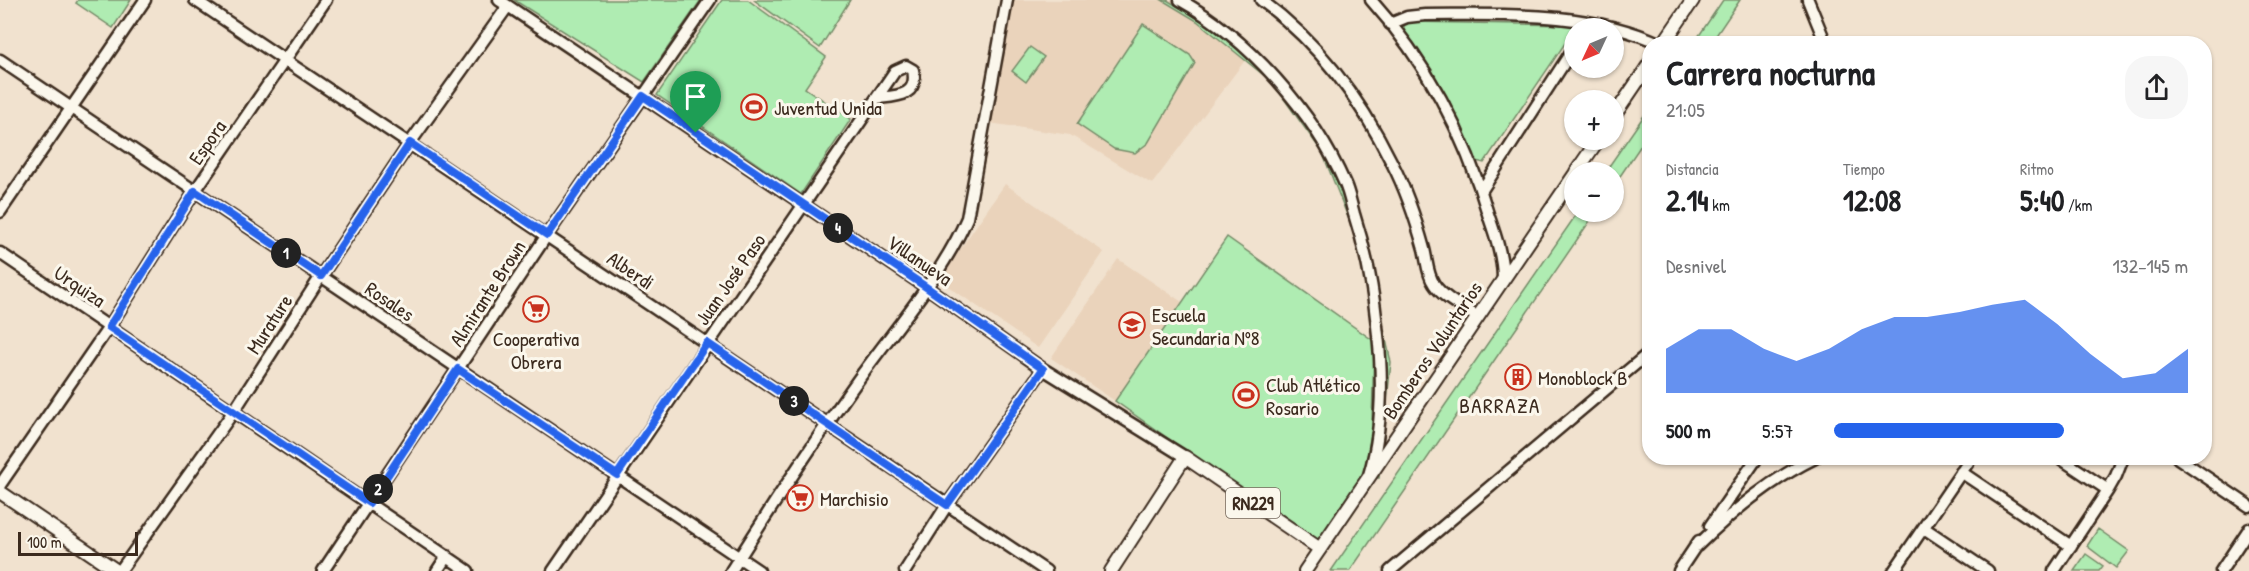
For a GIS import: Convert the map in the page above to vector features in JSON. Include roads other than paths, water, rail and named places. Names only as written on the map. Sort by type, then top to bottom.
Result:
[{"type":"main road","points":[[1668,36],[1693,0]]},
{"type":"main road","points":[[1624,101],[1642,75]]},
{"type":"main road","name":"Bomberos Voluntarios","points":[[1305,571],[1564,189]]},
{"type":"main road","points":[[1111,571],[1185,457]]},
{"type":"main road","name":"Villanueva","points":[[1185,457],[1320,549]]},
{"type":"main road","points":[[0,492],[118,571]]},
{"type":"street","points":[[0,212],[145,0]]},
{"type":"street","name":"Alberdi","points":[[195,0],[1046,571]]},
{"type":"street","name":"Espora","points":[[0,484],[109,327],[195,191],[326,0]]},
{"type":"street","name":"Almirante Brown","points":[[323,571],[547,235],[710,0]]},
{"type":"street","points":[[731,571],[827,423],[926,287],[960,234],[967,218],[1007,0]]},
{"type":"street","points":[[1180,0],[1213,22],[1257,58],[1271,73],[1311,125],[1345,184],[1366,250],[1374,294],[1380,352],[1378,429],[1370,473],[1363,486]]},
{"type":"street","points":[[1261,0],[1286,18],[1339,76],[1359,106],[1397,174],[1410,205],[1433,284],[1478,317]]},
{"type":"street","points":[[1371,0],[1442,100],[1482,190],[1503,264],[1503,279]]},
{"type":"street","points":[[1808,0],[1822,36]]},
{"type":"street","name":"Villanueva","points":[[504,3],[926,287],[1043,369],[1185,457]]},
{"type":"street","name":"Murature","points":[[118,571],[234,411],[321,276],[504,3]]},
{"type":"street","points":[[1390,24],[1407,17],[1454,15],[1534,17],[1564,21]]},
{"type":"street","points":[[1624,30],[1642,36]]},
{"type":"street","name":"Rosales","points":[[0,60],[759,571]]},
{"type":"street","points":[[1482,190],[1564,63]]},
{"type":"street","name":"Juan José Paso","points":[[553,571],[877,98]]},
{"type":"street","name":"Urquiza","points":[[0,253],[468,571]]},
{"type":"street","points":[[1390,571],[1642,359]]},
{"type":"street","points":[[905,571],[947,505],[1043,369]]},
{"type":"street","points":[[1679,571],[1752,465]]},
{"type":"street","points":[[1697,546],[1750,498],[1803,465]]},
{"type":"street","points":[[1894,571],[1966,465]]},
{"type":"street","points":[[2070,465],[2108,490]]},
{"type":"street","points":[[2054,571],[2108,490],[2120,465]]},
{"type":"street","points":[[2188,465],[2249,506]]},
{"type":"street","points":[[1961,472],[2071,546]]},
{"type":"street","points":[[1924,528],[1988,571]]},
{"type":"street","points":[[2224,570],[2249,529]]},
{"type":"street","points":[[437,571],[447,556]]},
{"type":"place","name":"Juventud Unida","points":[[754,107]]},
{"type":"place","name":"Cooperativa Obrera","points":[[536,309]]},
{"type":"place","name":"Escuela Secundaria Nº8","points":[[1132,325]]},
{"type":"place","name":"Monoblock B","points":[[1518,377]]},
{"type":"place","name":"Club Atlético Rosario","points":[[1246,395]]},
{"type":"place","name":"Marchisio","points":[[800,498]]},
{"type":"district","name":"BARRAZA","points":[[1500,405]]}]
